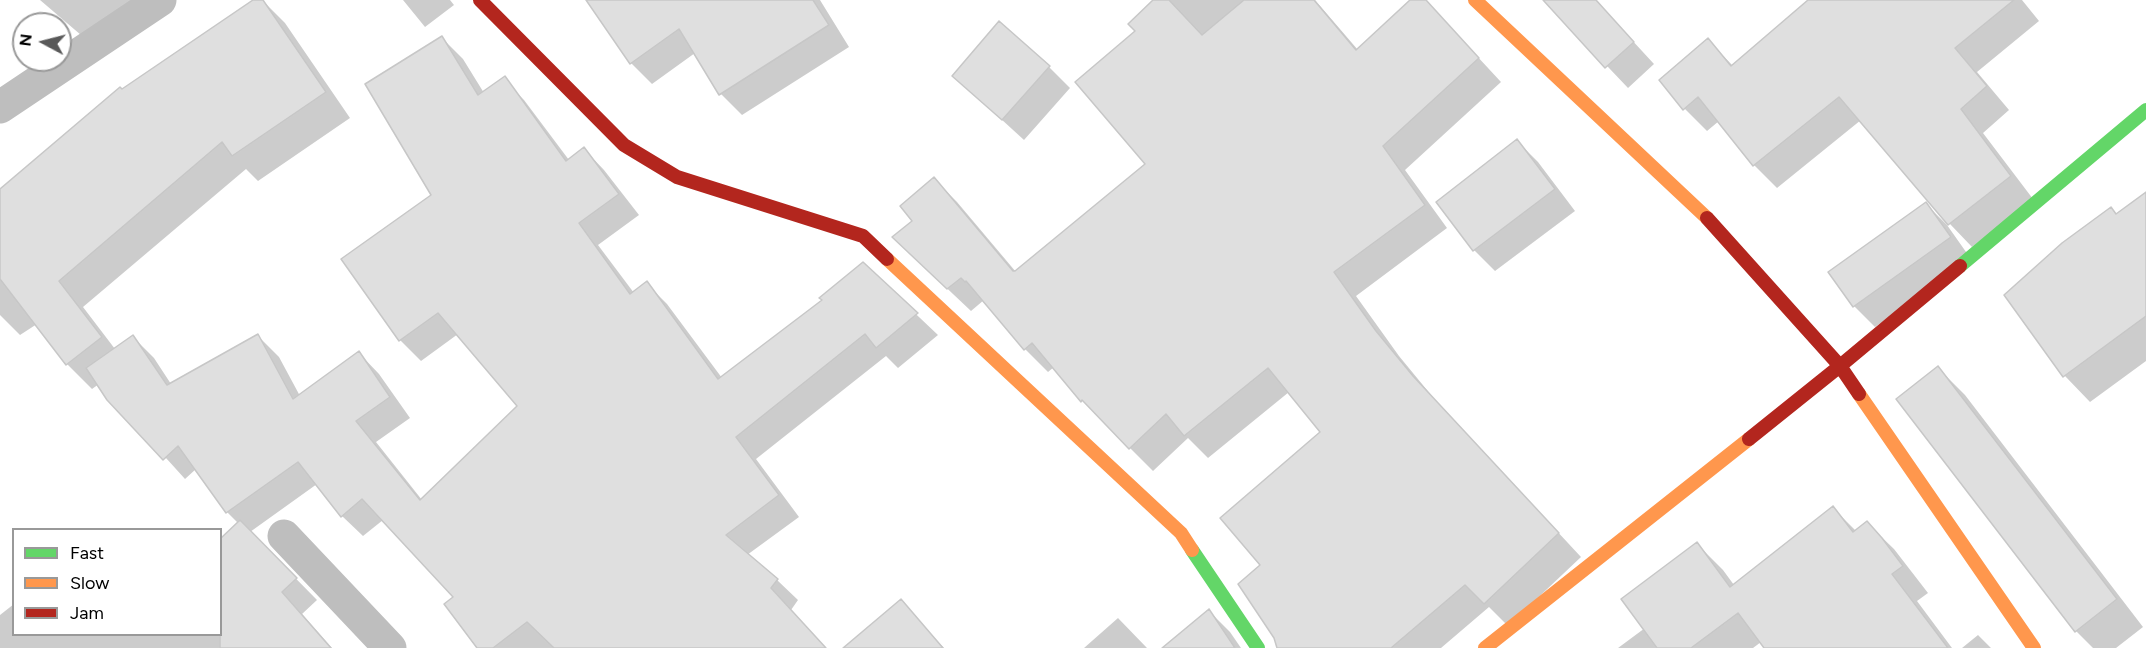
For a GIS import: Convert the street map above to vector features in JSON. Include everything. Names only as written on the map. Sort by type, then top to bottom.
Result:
[{"type":"street","points":[[0,107],[160,0]]},
{"type":"street","points":[[480,0],[624,145],[677,177],[863,236],[1181,533],[1258,648]]},
{"type":"street","points":[[1475,0],[1706,217],[1840,366],[2034,648]]},
{"type":"street","points":[[1485,648],[1840,366],[2146,110]]},
{"type":"street","points":[[284,536],[390,648]]},
{"type":"building","points":[[253,0],[263,0],[326,92],[232,156],[222,142],[59,281],[102,337],[66,365],[0,279],[0,189],[120,87],[122,89]]},
{"type":"building","points":[[586,0],[813,0],[829,25],[719,95],[679,29],[630,64]]},
{"type":"building","points":[[1153,0],[1169,0],[1202,35],[1244,0],[1314,0],[1356,50],[1410,0],[1426,0],[1479,58],[1383,146],[1425,205],[1334,272],[1376,331],[1413,376],[1559,533],[1484,604],[1465,585],[1391,648],[1277,648],[1274,638],[1238,584],[1260,565],[1220,518],[1320,432],[1268,368],[1184,436],[1166,414],[1129,449],[1082,400],[1081,402],[1032,343],[1024,350],[966,281],[961,278],[947,289],[892,237],[912,221],[900,206],[934,177],[1015,271],[1145,164],[1075,82],[1135,31],[1128,24]]},
{"type":"building","points":[[1543,0],[1596,0],[1634,42],[1605,68]]},
{"type":"building","points":[[1808,0],[2014,0],[1955,48],[1987,86],[1961,109],[2011,176],[1948,225],[1839,97],[1753,166],[1698,97],[1683,110],[1659,80],[1708,38],[1731,66]]},
{"type":"building","points":[[999,21],[1050,66],[1002,120],[952,76]]},
{"type":"building","points":[[442,36],[478,95],[505,76],[566,161],[584,147],[619,194],[579,223],[630,294],[647,281],[718,379],[822,300],[819,298],[863,262],[918,313],[876,348],[865,334],[736,437],[779,495],[726,535],[778,579],[771,588],[826,648],[554,648],[527,622],[493,648],[477,648],[444,604],[453,597],[362,499],[341,517],[298,462],[226,513],[178,446],[163,460],[107,400],[86,368],[133,335],[167,385],[258,334],[293,399],[359,351],[390,397],[356,421],[420,500],[517,406],[438,313],[399,341],[341,259],[431,195],[365,84]]},
{"type":"building","points":[[1517,139],[1555,189],[1473,251],[1436,202]]},
{"type":"building","points":[[2146,192],[2146,316],[2063,377],[2004,295],[2062,243],[2111,207],[2116,214]]},
{"type":"building","points":[[1926,202],[1951,237],[1853,307],[1828,272]]},
{"type":"building","points":[[1938,366],[2117,599],[2075,632],[1896,399]]},
{"type":"building","points":[[1833,506],[1853,532],[1867,521],[1882,538],[1903,566],[1892,574],[1948,648],[1764,648],[1738,613],[1691,648],[1657,648],[1621,599],[1697,542],[1730,587]]},
{"type":"building","points":[[240,520],[297,578],[282,592],[331,648],[220,648],[222,537]]},
{"type":"building","points":[[901,599],[943,648],[843,648]]},
{"type":"building","points":[[1209,609],[1235,648],[1162,648]]},
{"type":"traffic: fast","points":[[1960,266],[2146,110]]},
{"type":"traffic: fast","points":[[1192,550],[1258,648]]},
{"type":"traffic: slow","points":[[1475,0],[1707,218]]},
{"type":"traffic: slow","points":[[887,259],[1181,533],[1192,550]]},
{"type":"traffic: slow","points":[[1859,394],[2034,648]]},
{"type":"traffic: slow","points":[[1485,648],[1749,439]]},
{"type":"traffic: jam","points":[[480,0],[624,145],[677,177],[863,236],[887,259]]},
{"type":"traffic: jam","points":[[1707,218],[1840,366],[1859,394]]},
{"type":"traffic: jam","points":[[1749,439],[1960,266]]}]
